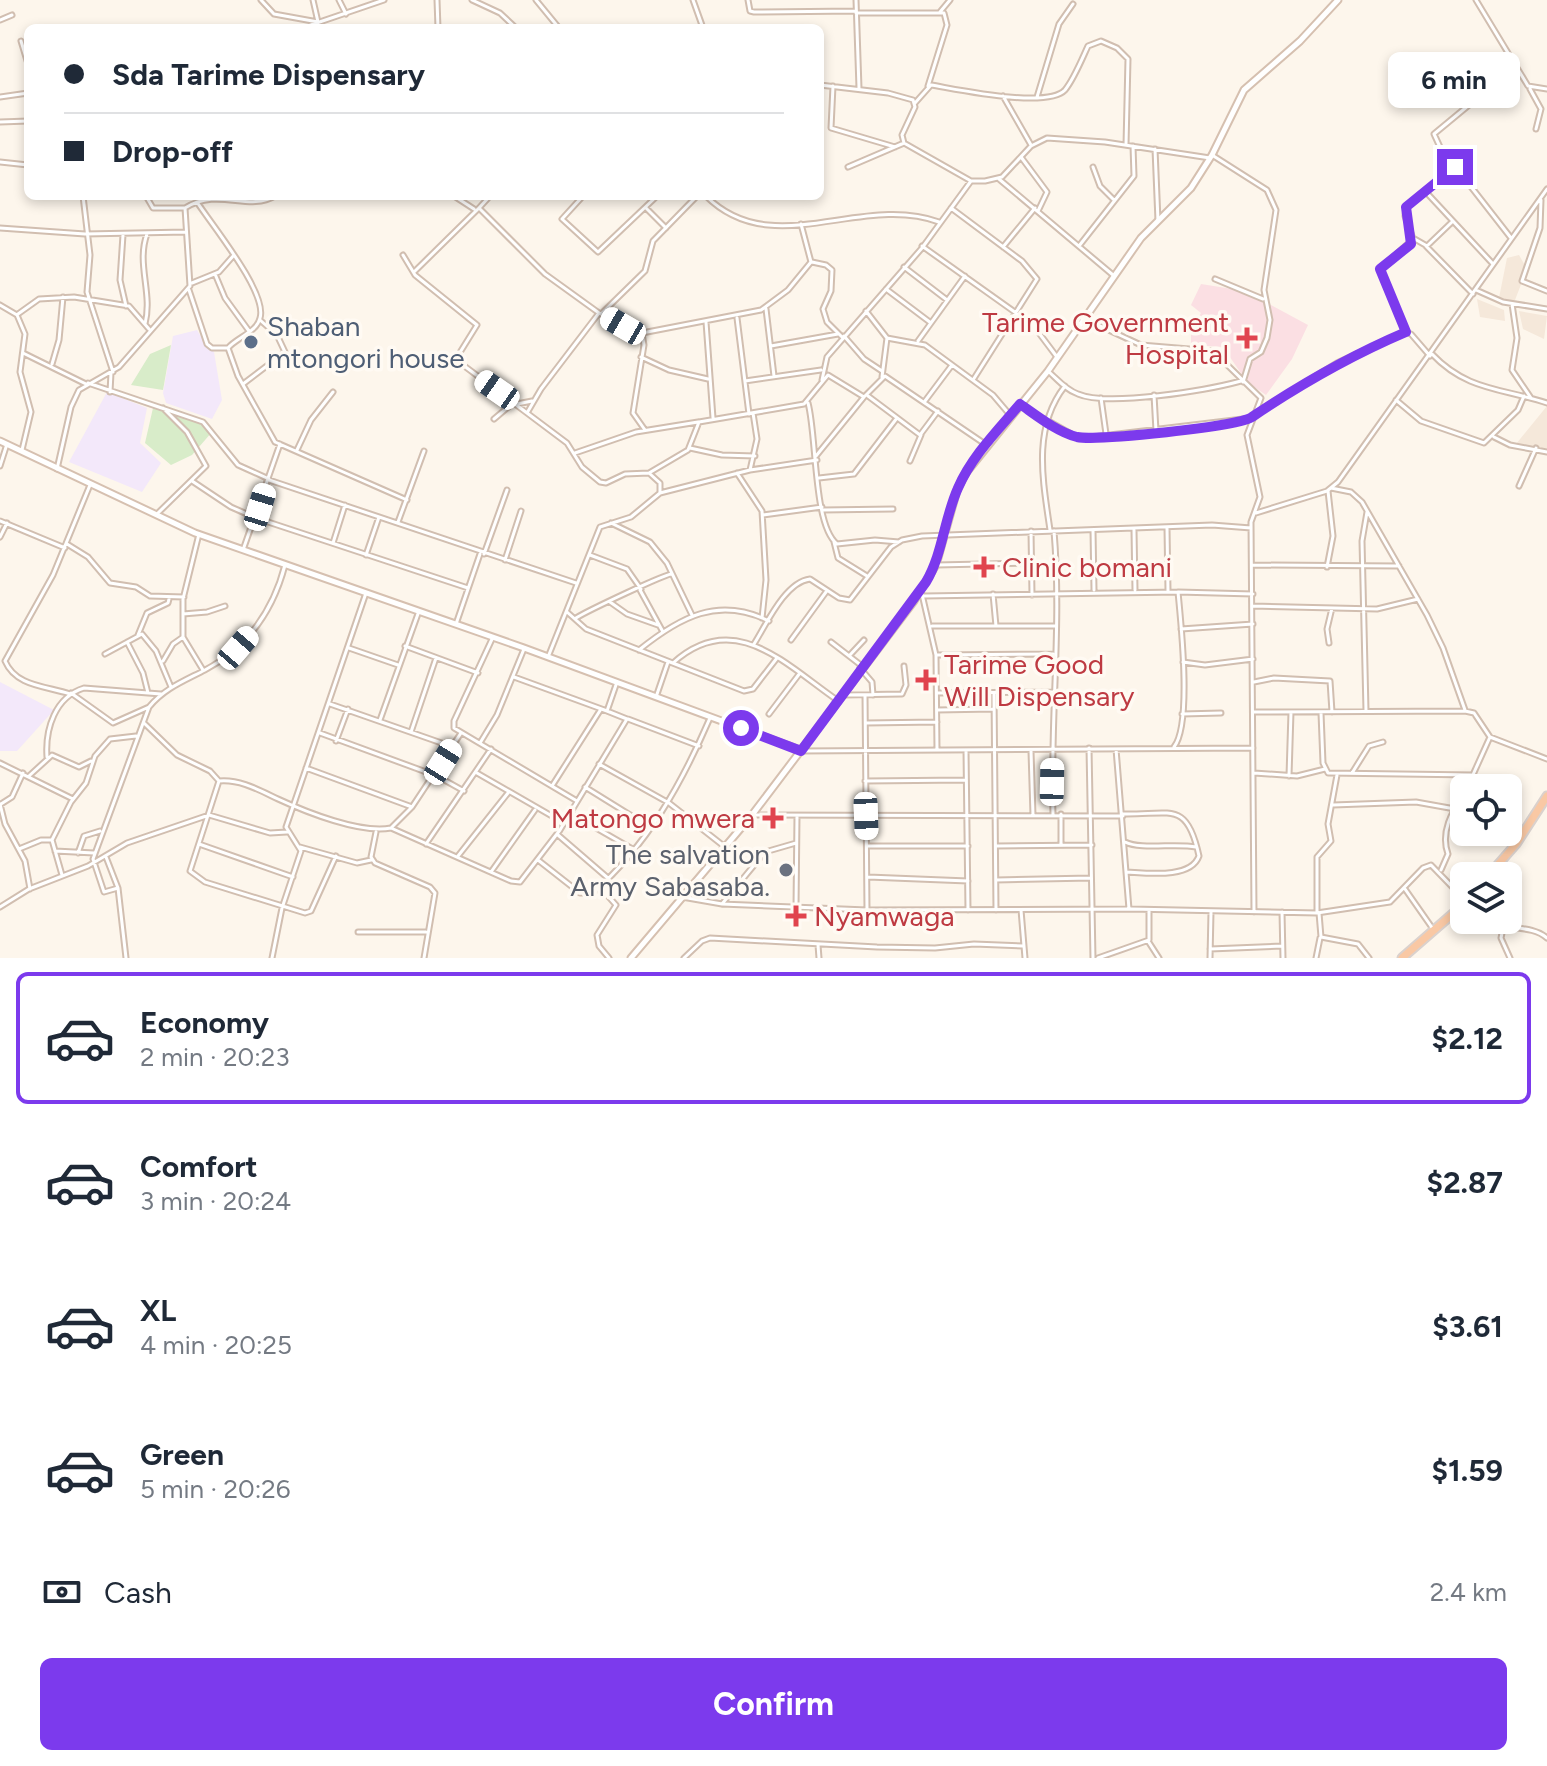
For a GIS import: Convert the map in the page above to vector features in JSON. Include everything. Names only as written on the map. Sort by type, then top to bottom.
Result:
[{"type":"highway","points":[[1500,862],[1516,844],[1547,796]]},
{"type":"highway","points":[[1402,958],[1450,916]]},
{"type":"main road","points":[[632,957],[752,815],[861,667],[923,593],[936,565],[957,490],[985,444],[1058,358],[1113,275],[1158,221],[1191,188],[1249,83],[1300,41],[1338,0]]},
{"type":"main road","points":[[3,443],[156,516],[243,551],[524,648],[801,751]]},
{"type":"street","points":[[261,0],[274,14],[321,22]]},
{"type":"street","points":[[313,0],[321,22]]},
{"type":"street","points":[[339,0],[346,14]]},
{"type":"street","points":[[315,24],[384,0]]},
{"type":"street","points":[[437,0],[438,24]]},
{"type":"street","points":[[472,0],[500,13],[508,24]]},
{"type":"street","points":[[536,0],[556,24]]},
{"type":"street","points":[[693,0],[702,24]]},
{"type":"street","points":[[748,0],[750,11],[754,12],[940,12],[946,17],[947,25],[928,87],[915,103],[902,135],[904,143],[971,181],[999,179],[1031,146],[1047,138],[1211,156],[1257,182],[1274,201],[1275,221],[1264,300],[1270,320],[1261,352],[1250,359],[1242,382]]},
{"type":"street","points":[[856,0],[859,88]]},
{"type":"street","points":[[940,12],[950,0]]},
{"type":"street","points":[[1476,0],[1541,109],[1536,129]]},
{"type":"street","points":[[1037,97],[1059,24],[1073,4]]},
{"type":"street","points":[[0,20],[12,15]]},
{"type":"street","points":[[21,41],[24,51]]},
{"type":"street","points":[[928,87],[1037,97],[1065,89],[1092,43],[1101,41],[1117,48],[1128,59],[1126,145]]},
{"type":"street","points":[[1512,239],[1455,167],[1434,134],[1515,67]]},
{"type":"street","points":[[859,77],[867,90]]},
{"type":"street","points":[[824,85],[906,96],[915,103]]},
{"type":"street","points":[[833,86],[831,128],[895,147]]},
{"type":"street","points":[[1530,87],[1547,89]]},
{"type":"street","points":[[0,97],[24,94]]},
{"type":"street","points":[[1003,96],[1031,146]]},
{"type":"street","points":[[0,122],[24,121]]},
{"type":"street","points":[[848,167],[904,143]]},
{"type":"street","points":[[1079,246],[1134,176],[1133,146]]},
{"type":"street","points":[[1155,148],[1158,221]]},
{"type":"street","points":[[1003,247],[1047,192],[1021,157]]},
{"type":"street","points":[[0,162],[24,165]]},
{"type":"street","points":[[1093,167],[1100,186],[1114,200]]},
{"type":"street","points":[[1455,167],[1404,210],[1413,238],[1426,246],[1475,292],[1512,304],[1547,307]]},
{"type":"street","points":[[999,179],[1113,275]]},
{"type":"street","points":[[822,380],[822,370],[843,337],[922,246],[971,181]]},
{"type":"street","points":[[1327,567],[1333,536],[1330,489],[1431,355],[1547,189]]},
{"type":"street","points":[[1425,191],[1494,264]]},
{"type":"street","points":[[1541,198],[1540,228],[1522,281],[1547,291]]},
{"type":"street","points":[[83,200],[90,255],[89,299],[112,372],[110,392]]},
{"type":"street","points":[[148,200],[153,208],[185,208],[202,200]]},
{"type":"street","points":[[462,200],[477,208],[532,264],[600,313],[642,333],[737,317],[766,307],[788,290],[811,262]]},
{"type":"street","points":[[414,272],[486,200]]},
{"type":"street","points":[[579,200],[562,219],[598,252],[653,200]]},
{"type":"street","points":[[527,413],[532,401],[600,313],[645,271],[653,241],[693,200]]},
{"type":"street","points":[[711,200],[743,223],[801,224],[902,213],[939,222]]},
{"type":"street","points":[[185,208],[189,286],[207,344],[212,348],[228,348],[260,320],[260,306],[250,281],[197,202]]},
{"type":"street","points":[[645,208],[666,228]]},
{"type":"street","points":[[950,208],[1003,247],[1037,279],[973,380]]},
{"type":"street","points":[[1426,246],[1452,222]]},
{"type":"street","points":[[801,224],[811,262]]},
{"type":"street","points":[[0,228],[85,234],[186,232]]},
{"type":"street","points":[[123,234],[120,280],[126,306],[149,329]]},
{"type":"street","points":[[144,325],[148,306],[141,256],[147,234]]},
{"type":"street","points":[[1413,238],[1406,249],[1380,269],[1406,332],[1450,372],[1474,385],[1547,403]]},
{"type":"street","points":[[922,246],[1033,325],[1058,358]]},
{"type":"street","points":[[57,469],[74,397],[87,383],[112,372],[189,286],[215,274],[234,255]]},
{"type":"street","points":[[403,255],[414,272],[477,325],[458,359],[567,443],[582,467],[604,483],[620,475],[649,473],[690,448],[698,422]]},
{"type":"street","points":[[811,262],[832,270],[831,291],[823,309],[827,322],[838,334],[882,374],[985,444]]},
{"type":"street","points":[[904,267],[947,300]]},
{"type":"street","points":[[215,274],[225,298],[249,331]]},
{"type":"street","points":[[917,342],[965,276]]},
{"type":"street","points":[[1215,279],[1264,300]]},
{"type":"street","points":[[885,289],[931,323]]},
{"type":"street","points":[[17,315],[39,299],[63,296],[126,306]]},
{"type":"street","points":[[52,364],[59,340],[63,296]]},
{"type":"street","points":[[1512,304],[1517,338],[1512,370],[1531,398]]},
{"type":"street","points":[[0,305],[17,315],[25,334],[20,379],[31,412],[22,451]]},
{"type":"street","points":[[766,307],[774,376]]},
{"type":"street","points":[[866,311],[887,338],[917,342],[993,395],[1010,415]]},
{"type":"street","points":[[737,317],[745,381],[757,429],[755,456],[750,470]]},
{"type":"street","points":[[1085,319],[1110,334],[1141,345],[1213,351],[1261,398],[1247,435],[1260,497],[1251,528],[1254,912]]},
{"type":"street","points":[[243,384],[285,352],[277,335],[260,320]]},
{"type":"street","points":[[706,322],[713,419]]},
{"type":"street","points":[[1255,413],[1337,363],[1406,332]]},
{"type":"street","points":[[642,333],[633,413],[645,430]]},
{"type":"street","points":[[770,346],[838,334]]},
{"type":"street","points":[[548,657],[600,527],[631,517],[660,493],[750,470],[816,458],[882,374],[887,338]]},
{"type":"street","points":[[228,348],[268,433],[280,444],[407,500]]},
{"type":"street","points":[[23,353],[110,392],[203,422],[238,465],[269,480],[577,584]]},
{"type":"street","points":[[641,357],[669,370],[708,379]]},
{"type":"street","points":[[924,402],[952,365]]},
{"type":"street","points":[[745,381],[822,370]]},
{"type":"street","points":[[1048,371],[1080,395],[1101,398],[1154,395],[1242,382]]},
{"type":"street","points":[[573,453],[645,430],[807,401],[828,375],[865,396],[921,435]]},
{"type":"street","points":[[1053,814],[1053,654],[1059,596],[1042,446],[1045,420],[1065,386]]},
{"type":"street","points":[[297,451],[311,420],[333,392]]},
{"type":"street","points":[[1154,395],[1156,432]]},
{"type":"street","points":[[1396,400],[1421,421],[1467,440],[1484,443],[1518,410],[1524,396]]},
{"type":"street","points":[[1101,398],[1107,435]]},
{"type":"street","points":[[494,419],[514,403],[532,401]]},
{"type":"street","points":[[807,401],[825,527],[834,542],[838,558],[869,577]]},
{"type":"street","points":[[1020,404],[1075,436],[1156,432],[1252,418]]},
{"type":"street","points":[[156,516],[205,465],[187,432],[162,408]]},
{"type":"street","points":[[910,461],[921,435],[938,411]]},
{"type":"street","points":[[819,478],[854,474],[897,418]]},
{"type":"street","points":[[1493,437],[1510,445],[1547,452]]},
{"type":"street","points":[[0,466],[3,443]]},
{"type":"street","points":[[243,551],[280,444]]},
{"type":"street","points":[[690,448],[722,455],[755,456]]},
{"type":"street","points":[[1519,486],[1536,448]]},
{"type":"street","points":[[398,522],[424,451]]},
{"type":"street","points":[[649,473],[660,483],[660,493]]},
{"type":"street","points":[[737,473],[763,515],[766,580],[762,618]]},
{"type":"street","points":[[192,481],[231,507],[256,518],[468,588]]},
{"type":"street","points":[[90,485],[53,575],[3,664],[37,688],[70,694],[113,723],[149,707],[171,687],[204,671],[238,648],[266,615],[277,595],[285,565]]},
{"type":"street","points":[[1256,513],[1330,489],[1357,496],[1443,648],[1465,711]]},
{"type":"street","points":[[456,624],[507,490]]},
{"type":"street","points":[[333,543],[345,505]]},
{"type":"street","points":[[763,515],[822,509],[893,509]]},
{"type":"street","points":[[505,560],[521,511]]},
{"type":"street","points":[[1366,712],[1363,527],[1367,512]]},
{"type":"street","points":[[366,555],[379,517]]},
{"type":"street","points":[[0,521],[88,557],[110,583],[169,599],[184,597]]},
{"type":"street","points":[[0,537],[7,523]]},
{"type":"street","points":[[611,523],[650,542],[672,574],[692,615]]},
{"type":"street","points":[[834,542],[899,542],[943,534],[1052,530],[1212,525],[1251,528]]},
{"type":"street","points":[[1167,528],[1168,591]]},
{"type":"street","points":[[1134,529],[1135,590]]},
{"type":"street","points":[[1093,530],[1094,592]]},
{"type":"street","points":[[1031,531],[1032,595]]},
{"type":"street","points":[[199,534],[184,597],[183,637],[204,671]]},
{"type":"street","points":[[754,644],[801,581],[810,579],[850,600],[883,555],[899,542]]},
{"type":"street","points":[[588,555],[627,569],[663,632]]},
{"type":"street","points":[[936,565],[1031,563]]},
{"type":"street","points":[[1252,565],[1399,566]]},
{"type":"street","points":[[574,619],[640,589],[657,577],[672,574]]},
{"type":"street","points":[[791,640],[827,590]]},
{"type":"street","points":[[937,750],[936,655],[923,593],[1059,596],[1135,590],[1253,594]]},
{"type":"street","points":[[1174,747],[1181,733],[1182,714],[1183,662],[1178,592]]},
{"type":"street","points":[[287,832],[305,768],[330,704],[366,593]]},
{"type":"street","points":[[993,593],[996,626]]},
{"type":"street","points":[[138,635],[147,613],[168,603],[169,599]]},
{"type":"street","points":[[1253,606],[1386,608],[1418,599]]},
{"type":"street","points":[[610,602],[627,614],[658,625]]},
{"type":"street","points":[[183,614],[207,612],[225,606]]},
{"type":"street","points":[[1329,643],[1327,629],[1332,606]]},
{"type":"street","points":[[638,651],[663,632],[705,610],[727,609],[769,621]]},
{"type":"street","points":[[380,720],[419,611]]},
{"type":"street","points":[[567,612],[586,629],[748,691],[777,658]]},
{"type":"street","points":[[1181,629],[1253,624]]},
{"type":"street","points":[[931,626],[1056,626]]},
{"type":"street","points":[[105,654],[143,635],[162,663],[171,687]]},
{"type":"street","points":[[162,663],[173,644],[183,637]]},
{"type":"street","points":[[493,637],[454,721],[454,728],[577,801]]},
{"type":"street","points":[[656,697],[671,662],[698,643],[725,639],[754,644],[839,697],[902,694],[906,685],[904,666]]},
{"type":"street","points":[[849,656],[864,640]]},
{"type":"street","points":[[127,641],[143,673],[148,693]]},
{"type":"street","points":[[831,642],[861,667],[872,682],[873,695]]},
{"type":"street","points":[[405,646],[478,673]]},
{"type":"street","points":[[349,648],[399,665]]},
{"type":"street","points":[[480,743],[514,677],[524,648]]},
{"type":"street","points":[[936,655],[1053,654]]},
{"type":"street","points":[[411,732],[436,658]]},
{"type":"street","points":[[1183,662],[1205,665],[1253,659]]},
{"type":"street","points":[[769,714],[800,673]]},
{"type":"street","points":[[514,677],[699,746]]},
{"type":"street","points":[[1254,682],[1274,678],[1330,681],[1332,712]]},
{"type":"street","points":[[607,711],[617,682]]},
{"type":"street","points":[[29,776],[47,757],[52,717],[70,694],[84,688],[161,694]]},
{"type":"street","points":[[937,693],[1053,692]]},
{"type":"street","points":[[994,693],[996,910]]},
{"type":"street","points":[[865,695],[867,910]]},
{"type":"street","points":[[330,704],[453,747]]},
{"type":"street","points":[[118,888],[105,893],[92,864],[149,707]]},
{"type":"street","points":[[336,741],[348,709]]},
{"type":"street","points":[[552,786],[601,709]]},
{"type":"street","points":[[937,710],[994,709]]},
{"type":"street","points":[[1321,711],[1325,769]]},
{"type":"street","points":[[1254,712],[1465,711],[1474,713],[1490,737],[1547,759]]},
{"type":"street","points":[[1289,776],[1291,712]]},
{"type":"street","points":[[1182,714],[1221,713]]},
{"type":"street","points":[[538,860],[584,895],[600,887],[636,851],[669,803],[699,746],[710,717]]},
{"type":"street","points":[[144,722],[177,755],[210,771],[219,781],[240,782],[293,805],[377,830],[391,828],[516,883],[524,879],[557,834],[627,719]]},
{"type":"street","points":[[866,723],[937,722]]},
{"type":"street","points":[[319,733],[434,775],[464,791]]},
{"type":"street","points":[[391,828],[412,807],[461,733]]},
{"type":"street","points":[[62,875],[52,840],[73,799],[86,783],[94,759],[106,741],[139,734]]},
{"type":"street","points":[[1474,774],[1490,737]]},
{"type":"street","points":[[316,741],[329,739]]},
{"type":"street","points":[[1351,774],[1369,746],[1383,742]]},
{"type":"street","points":[[1089,748],[1092,845],[1090,910],[1096,958],[1148,941]]},
{"type":"street","points":[[801,751],[1253,748]]},
{"type":"street","points":[[426,844],[491,749]]},
{"type":"street","points":[[1031,749],[1033,815]]},
{"type":"street","points":[[1116,749],[1129,909]]},
{"type":"street","points":[[966,750],[968,910]]},
{"type":"street","points":[[47,757],[54,756],[79,767],[94,759]]},
{"type":"street","points":[[0,763],[73,799]]},
{"type":"street","points":[[599,764],[669,803],[725,847]]},
{"type":"street","points":[[305,768],[412,807]]},
{"type":"street","points":[[1253,773],[1289,776],[1325,769],[1337,775],[1450,775]]},
{"type":"street","points":[[23,773],[12,797],[0,804],[5,824],[19,849],[30,889]]},
{"type":"street","points":[[477,773],[564,823]]},
{"type":"street","points":[[1316,958],[1320,936],[1317,857],[1331,841],[1327,828],[1337,775]]},
{"type":"street","points":[[865,781],[966,780]]},
{"type":"street","points":[[219,781],[189,869],[195,877],[298,913],[311,911],[336,856]]},
{"type":"street","points":[[585,787],[635,818]]},
{"type":"street","points":[[458,856],[509,792]]},
{"type":"street","points":[[1333,805],[1416,802],[1450,808]]},
{"type":"street","points":[[491,872],[536,809]]},
{"type":"street","points":[[570,813],[636,851]]},
{"type":"street","points":[[1061,814],[1061,845]]},
{"type":"street","points":[[752,815],[1175,814],[1191,825],[1198,861],[1188,869],[1127,872]]},
{"type":"street","points":[[0,904],[92,864],[127,843],[213,815],[270,833],[287,832]]},
{"type":"street","points":[[796,907],[797,816]]},
{"type":"street","points":[[1440,871],[1448,859],[1445,831],[1450,820]]},
{"type":"street","points":[[371,860],[377,830]]},
{"type":"street","points":[[78,853],[84,836],[102,831]]},
{"type":"street","points":[[287,832],[300,847],[357,863],[371,860],[433,890],[424,958]]},
{"type":"street","points":[[557,834],[609,879]]},
{"type":"street","points":[[19,849],[41,840],[52,840]]},
{"type":"street","points":[[1125,842],[1133,845],[1164,843],[1196,847]]},
{"type":"street","points":[[722,904],[765,852],[796,843]]},
{"type":"street","points":[[199,844],[293,877]]},
{"type":"street","points":[[996,846],[1092,845]]},
{"type":"street","points":[[867,846],[968,846]]},
{"type":"street","points":[[272,958],[282,908],[300,847]]},
{"type":"street","points":[[55,851],[94,853]]},
{"type":"street","points":[[106,857],[118,888],[126,958]]},
{"type":"street","points":[[682,897],[722,904],[867,910],[1149,909],[1318,913],[1384,904],[1405,889],[1427,866],[1440,871],[1450,884]]},
{"type":"street","points":[[867,877],[968,881]]},
{"type":"street","points":[[996,880],[1091,878]]},
{"type":"street","points":[[600,887],[616,905],[597,935],[599,946],[609,958]]},
{"type":"street","points":[[1405,889],[1435,931]]},
{"type":"street","points":[[1149,909],[1148,941],[1159,958]]},
{"type":"street","points":[[1021,910],[1025,958]]},
{"type":"street","points":[[1210,958],[1211,912]]},
{"type":"street","points":[[1282,912],[1283,958]]},
{"type":"street","points":[[1522,930],[1537,931],[1547,938]]},
{"type":"street","points":[[358,932],[427,932]]},
{"type":"street","points":[[1502,934],[1510,958]]},
{"type":"street","points":[[1320,936],[1358,944],[1369,958]]},
{"type":"street","points":[[684,958],[702,941],[710,938],[818,945],[1023,946]]},
{"type":"street","points":[[818,945],[819,958]]},
{"type":"street","points":[[1210,949],[1282,946]]},
{"type":"shaded area","points":[[1519,255],[1527,269],[1515,300],[1498,303],[1507,258]]},
{"type":"shaded area","name":"Tarime Government Hospital","points":[[1201,284],[1245,291],[1308,325],[1292,359],[1266,395],[1247,382],[1223,347],[1191,345],[1191,330],[1201,313],[1191,305]]},
{"type":"shaded area","points":[[1477,299],[1504,310],[1505,321],[1480,317]]},
{"type":"shaded area","points":[[1519,311],[1547,316],[1544,339],[1523,329]]},
{"type":"shaded area","points":[[197,330],[207,347],[214,352],[222,400],[212,419],[166,403],[163,393],[173,336]]},
{"type":"shaded area","points":[[107,392],[147,408],[140,443],[161,463],[142,492],[69,462]]},
{"type":"shaded area","points":[[1547,406],[1547,451],[1516,444]]},
{"type":"shaded area","points":[[0,682],[54,710],[17,751],[0,751]]},
{"type":"green space","points":[[171,345],[163,390],[131,385],[150,354]]},
{"type":"green space","points":[[153,408],[194,420],[212,432],[192,455],[171,465],[145,443]]},
{"type":"place","name":"Tarime Government Hospital","points":[[1247,338]]},
{"type":"place","name":"Shaban mtongori house","points":[[251,342]]},
{"type":"place","name":"Clinic bomani","points":[[984,567]]},
{"type":"place","name":"Tarime Good Will Dispensary","points":[[926,680]]},
{"type":"place","name":"Matongo mwera","points":[[773,818]]},
{"type":"place","name":"The salvation Army Sabasaba.","points":[[786,870]]},
{"type":"place","name":"Nyamwaga","points":[[796,916]]},
{"type":"route","points":[[741,728],[801,751],[926,582],[936,565],[957,490],[985,444],[1020,404],[1075,436],[1128,435],[1252,418],[1255,413],[1293,393],[1337,363],[1406,332],[1402,317],[1380,278],[1380,269],[1411,244],[1413,239],[1405,216],[1406,207],[1455,167]]}]
